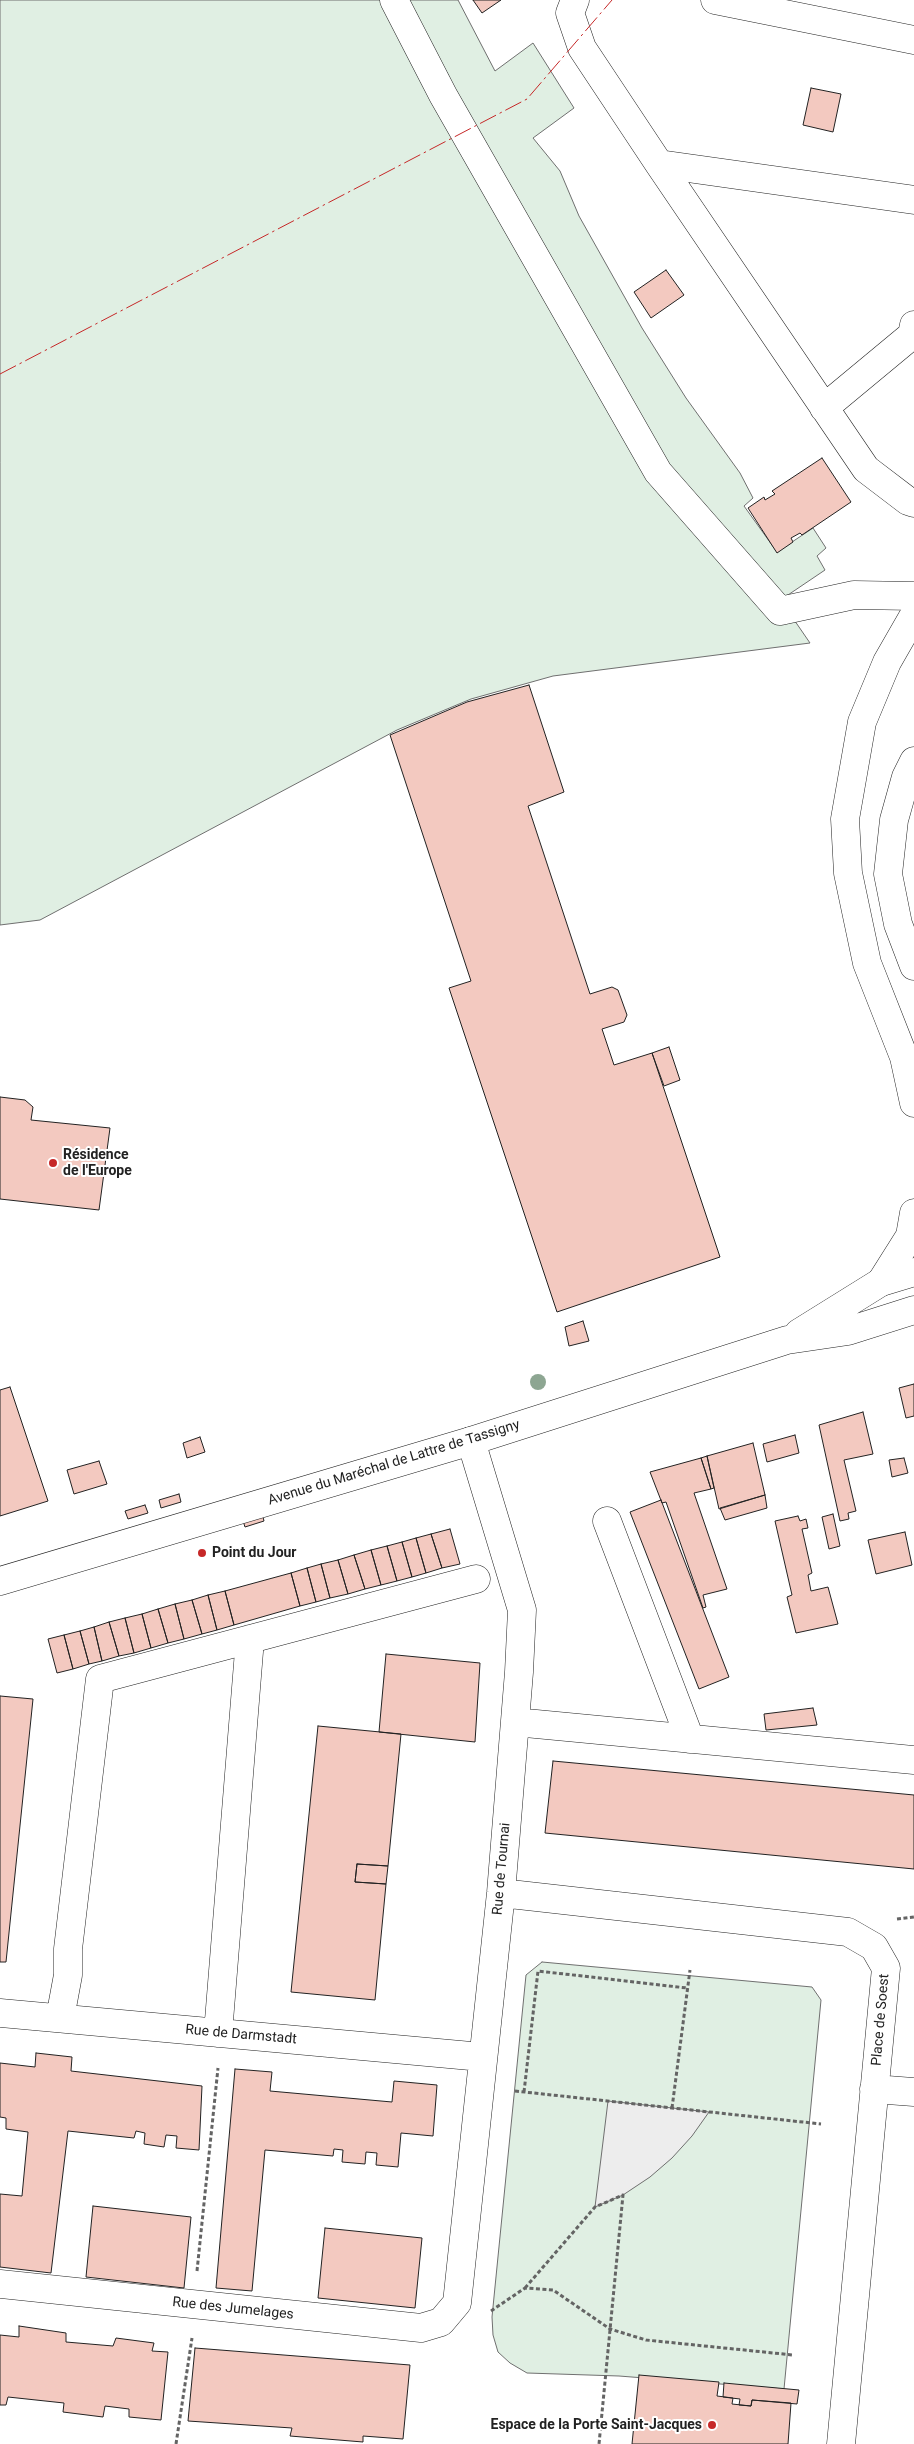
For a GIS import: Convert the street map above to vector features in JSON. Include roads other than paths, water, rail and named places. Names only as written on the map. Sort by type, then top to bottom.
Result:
[{"type":"main road","points":[[394,0],[444,96],[658,472],[780,611],[854,595],[914,596]]},
{"type":"main road","points":[[575,0],[570,13],[582,48],[659,164],[866,470],[908,501],[914,503]]},
{"type":"main road","points":[[714,0],[914,40]]},
{"type":"main road","points":[[659,164],[914,200]]},
{"type":"main road","points":[[824,408],[912,335],[914,325]]},
{"type":"main road","points":[[914,615],[887,662],[862,722],[845,819],[848,873],[867,963],[909,1062],[914,1103]]},
{"type":"main road","points":[[914,762],[906,778],[894,820],[888,874],[898,924],[914,966]]},
{"type":"main road","points":[[881,1282],[910,1236],[914,1213]]},
{"type":"main road","points":[[787,1340],[881,1282],[914,1272]]},
{"type":"main road","points":[[787,1340],[848,1331],[914,1310]]},
{"type":"main road","name":"Avenue du Maréchal de Lattre de Tassigny","points":[[0,1581],[470,1440],[787,1340]]},
{"type":"main road","name":"Rue de Tournai","points":[[457,2303],[501,1893],[522,1610],[470,1440]]},
{"type":"main road","points":[[607,1521],[690,1739]]},
{"type":"main road","points":[[60,2018],[68,1975],[68,1948],[100,1679],[476,1579]]},
{"type":"main road","points":[[218,2033],[250,1639]]},
{"type":"main road","points":[[515,1722],[914,1760]]},
{"type":"main road","name":"Place de Soest","points":[[501,1893],[848,1932],[874,1947],[886,1968],[841,2444]]},
{"type":"main road","name":"Rue de Darmstadt","points":[[0,2012],[482,2057]]},
{"type":"main road","points":[[874,2089],[914,2092]]},
{"type":"main road","name":"Rue des Jumelages","points":[[0,2284],[421,2328],[441,2322],[457,2303]]},
{"type":"place","name":"Résidence de l'Europe","points":[[53,1163]]},
{"type":"place","name":"Point du Jour","points":[[202,1553]]},
{"type":"place","name":"Espace de la Porte Saint-Jacques","points":[[712,2425]]}]
